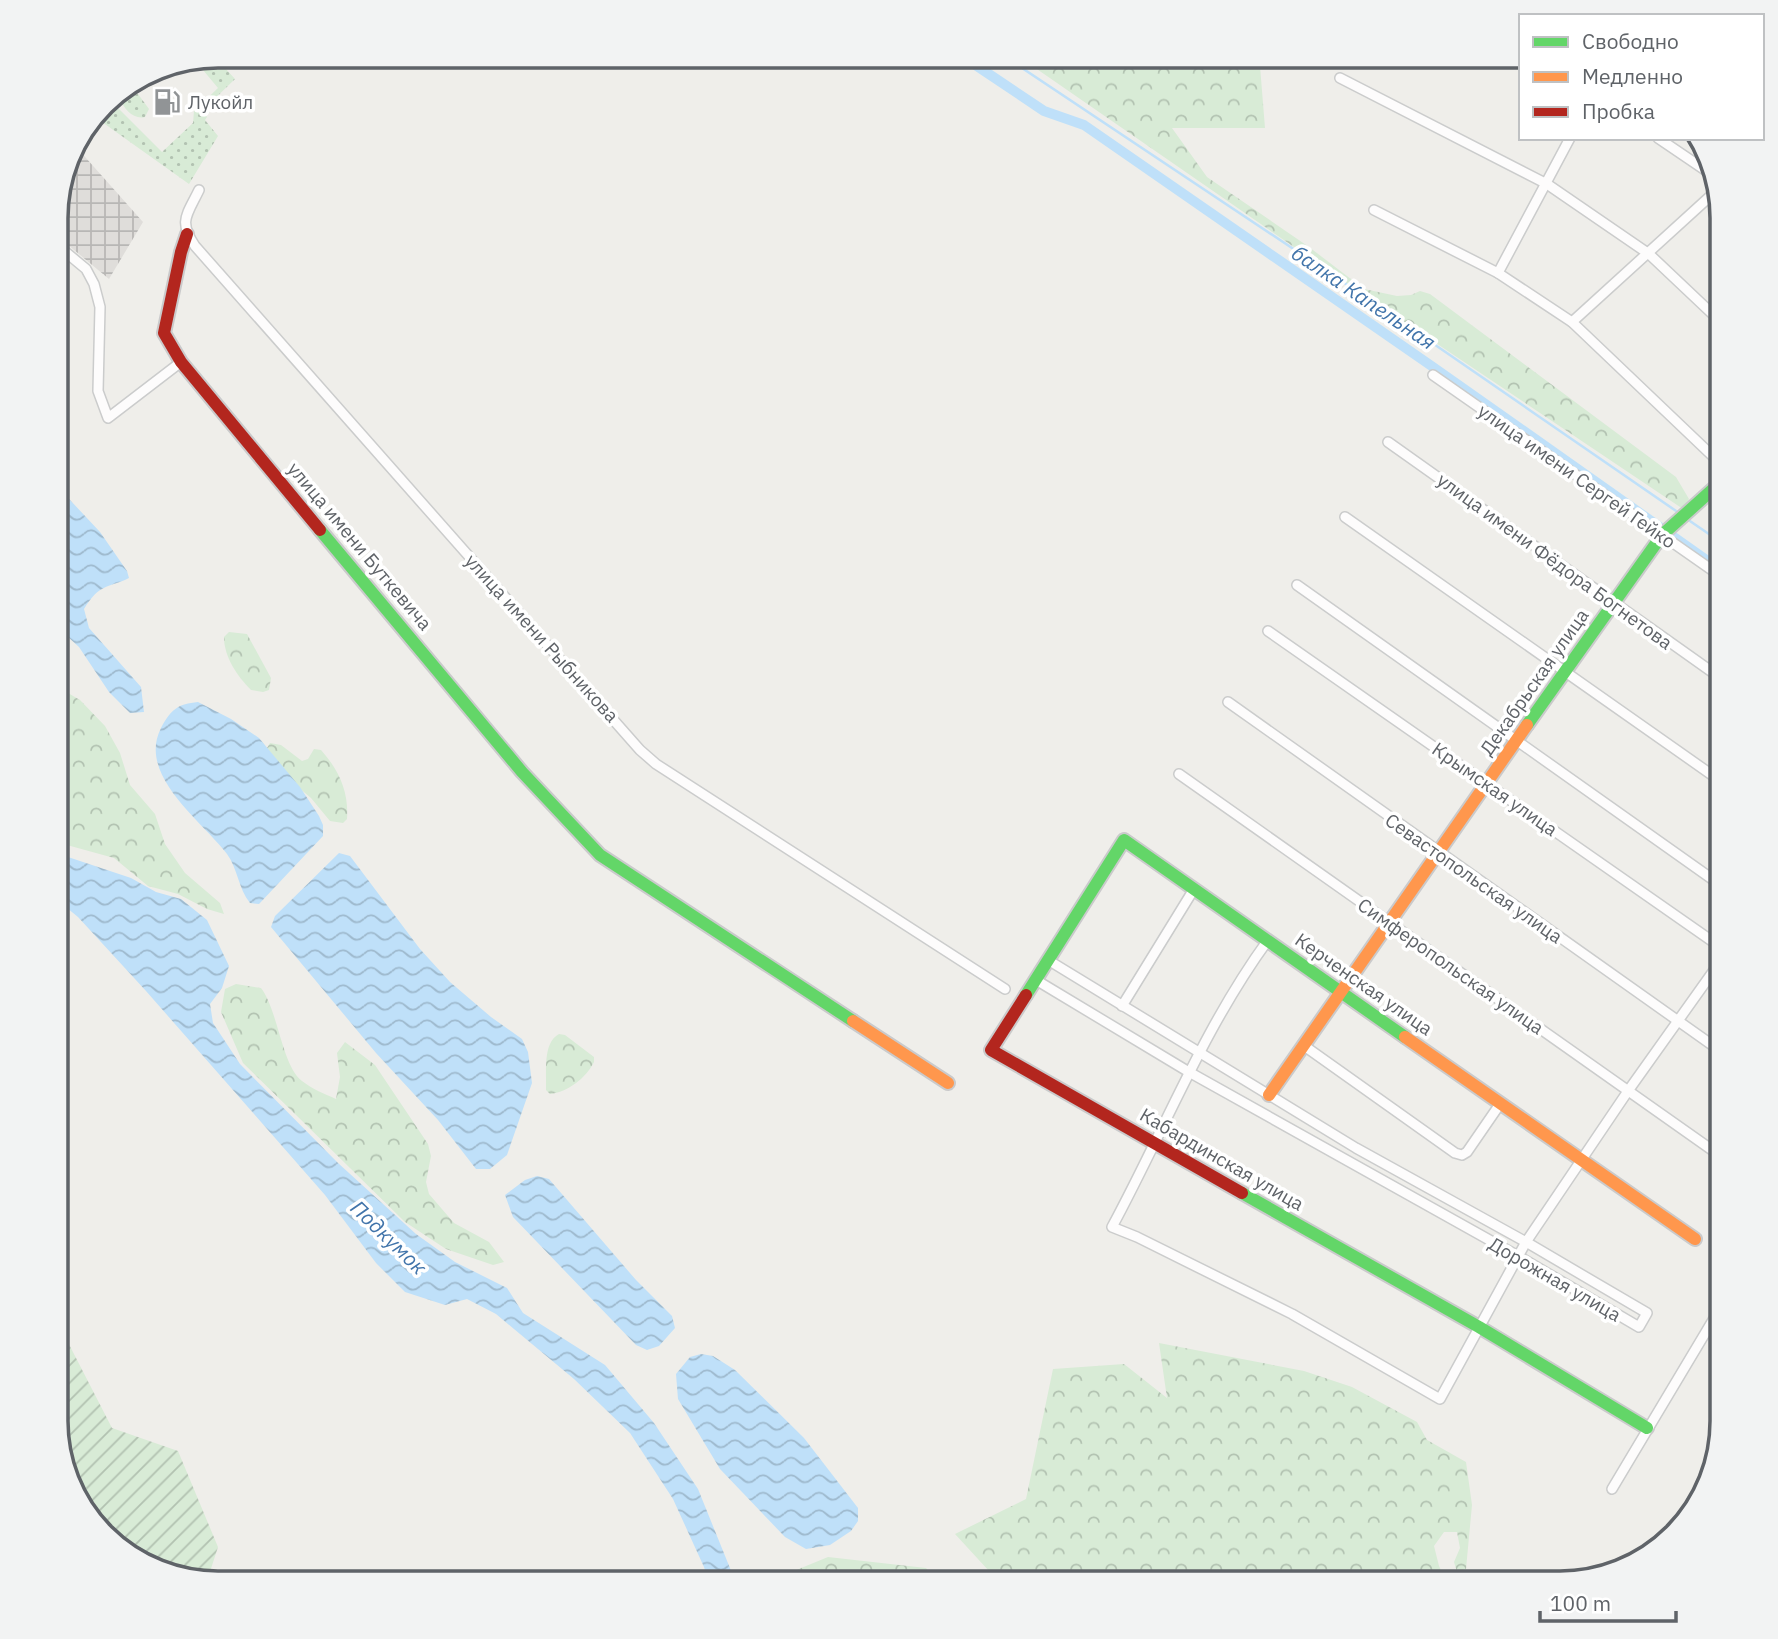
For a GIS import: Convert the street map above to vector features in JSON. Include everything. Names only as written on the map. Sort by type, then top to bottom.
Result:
[{"type":"street","points":[[1340,78],[1547,184],[1648,254],[1709,311]]},
{"type":"street","points":[[1498,272],[1569,140]]},
{"type":"street","points":[[1661,140],[1701,167]]},
{"type":"street","points":[[187,234],[184,222],[199,190]]},
{"type":"street","points":[[1572,322],[1708,198]]},
{"type":"street","points":[[1374,210],[1498,272],[1572,322],[1709,453]]},
{"type":"street","name":"улица имени Буткевича","points":[[187,234],[164,333],[181,362],[522,772],[600,855],[948,1083]]},
{"type":"street","name":"улица имени Рыбникова","points":[[187,234],[303,369],[656,764],[1006,989]]},
{"type":"street","points":[[69,255],[86,269],[94,284],[100,307],[97,391],[108,418],[181,362]]},
{"type":"street","name":"улица имени Сергей Гейко","points":[[1433,375],[1709,568]]},
{"type":"street","name":"улица имени Фёдора Богнетова","points":[[1388,442],[1709,670]]},
{"type":"street","name":"Декабрьская улица","points":[[1269,1096],[1437,851],[1662,535],[1709,492]]},
{"type":"street","points":[[1345,517],[1709,773]]},
{"type":"street","points":[[1297,585],[1710,877]]},
{"type":"street","name":"Крымская улица","points":[[1268,631],[1710,938]]},
{"type":"street","name":"Севастопольская улица","points":[[1228,702],[1710,1044]]},
{"type":"street","name":"Симферопольская улица","points":[[1179,775],[1710,1148]]},
{"type":"street","name":"Керченская улица","points":[[1124,840],[1695,1239]]},
{"type":"street","name":"Кабардинская улица","points":[[1124,840],[991,1050],[1479,1327],[1647,1427]]},
{"type":"street","points":[[1122,1006],[1194,888]]},
{"type":"street","points":[[1268,940],[1243,974],[1198,1052],[1112,1227],[1292,1314],[1440,1399],[1526,1242],[1710,976]]},
{"type":"street","name":"Дорожная улица","points":[[1036,980],[1189,1072],[1518,1256],[1639,1327],[1647,1313],[1356,1148],[1048,960]]},
{"type":"street","points":[[1303,1045],[1462,1155],[1467,1152],[1500,1104]]},
{"type":"street","points":[[1612,1489],[1710,1325]]},
{"type":"shaded area","points":[[83,154],[143,222],[109,279],[69,246],[70,199],[73,180]]},
{"type":"green space","points":[[1036,68],[1260,68],[1265,128],[1172,128],[1207,177],[1309,247],[1364,289],[1397,296],[1420,291],[1430,294],[1676,477],[1689,499],[1683,509],[1333,274]]},
{"type":"green space","points":[[226,69],[235,79],[202,111],[207,117],[205,120],[218,136],[189,184],[103,123],[118,108],[162,152],[193,123],[194,111],[218,88],[203,70]]},
{"type":"green space","points":[[136,93],[149,109],[145,117],[141,117],[133,115],[123,103]]},
{"type":"green space","points":[[229,632],[247,634],[271,678],[269,690],[251,690],[236,672],[225,644],[224,637]]},
{"type":"green space","points":[[69,694],[80,700],[105,726],[120,753],[130,785],[155,814],[165,844],[185,873],[220,903],[224,914],[207,909],[178,894],[148,886],[114,858],[69,846]]},
{"type":"green space","points":[[270,743],[281,745],[302,761],[308,759],[314,749],[321,750],[333,765],[344,791],[347,819],[343,823],[330,821],[311,798],[292,782],[267,748]]},
{"type":"green space","points":[[236,984],[261,988],[272,1010],[295,1074],[310,1086],[336,1099],[340,1077],[337,1053],[345,1042],[375,1065],[428,1144],[431,1156],[426,1182],[429,1194],[454,1223],[489,1242],[504,1262],[493,1265],[446,1249],[405,1222],[243,1063],[221,1012],[225,989]]},
{"type":"green space","points":[[559,1034],[565,1035],[594,1057],[594,1062],[576,1083],[550,1094],[546,1090],[548,1051],[550,1044]]},
{"type":"green space","points":[[1159,1343],[1304,1371],[1352,1387],[1417,1422],[1427,1440],[1466,1462],[1472,1505],[1466,1569],[1457,1571],[1454,1562],[1460,1548],[1457,1532],[1444,1532],[1434,1546],[1441,1571],[989,1571],[955,1534],[1026,1499],[1053,1369],[1124,1364],[1167,1398]]},
{"type":"green space","points":[[69,1344],[112,1428],[178,1451],[218,1547],[211,1570],[180,1566],[161,1559],[135,1545],[112,1527],[88,1496],[71,1450]]},
{"type":"green space","points":[[828,1557],[926,1568],[929,1571],[794,1571]]},
{"type":"water","points":[[69,499],[100,532],[127,571],[129,578],[99,591],[84,609],[89,628],[141,687],[144,712],[130,713],[109,692],[79,647],[69,638]]},
{"type":"water","points":[[198,702],[231,719],[259,738],[300,787],[323,825],[323,836],[259,904],[250,903],[227,854],[175,796],[164,780],[158,763],[156,746],[161,728],[176,709]]},
{"type":"water","points":[[339,853],[350,856],[420,949],[450,982],[522,1039],[528,1052],[532,1083],[507,1155],[490,1169],[476,1169],[438,1120],[376,1053],[271,927],[275,916]]},
{"type":"water","name":"Подкумок","points":[[69,857],[131,878],[156,892],[181,899],[207,920],[229,966],[222,988],[210,1004],[213,1023],[240,1064],[338,1163],[416,1234],[455,1262],[507,1288],[523,1313],[605,1365],[654,1423],[698,1489],[731,1571],[705,1571],[673,1499],[630,1433],[574,1379],[496,1314],[467,1299],[445,1305],[405,1292],[376,1263],[325,1195],[69,910]]},
{"type":"water","points":[[537,1176],[549,1179],[636,1280],[672,1316],[675,1328],[659,1346],[647,1350],[636,1345],[513,1217],[505,1195],[525,1180]]},
{"type":"water","points":[[701,1354],[713,1356],[735,1370],[804,1438],[858,1508],[858,1521],[851,1531],[830,1545],[806,1549],[785,1537],[720,1469],[678,1399],[676,1374],[690,1357]]},
{"type":"waterway","points":[[981,68],[1044,111],[1084,125],[1709,562]]},
{"type":"waterway","name":"балка Капельная","points":[[1023,68],[1370,300],[1679,513]]},
{"type":"waterway","name":"балка Капельная","points":[[1687,519],[1709,534]]},
{"type":"traffic: fast","points":[[1527,725],[1662,535],[1709,492]]},
{"type":"traffic: fast","points":[[320,530],[522,772],[600,855],[853,1021]]},
{"type":"traffic: fast","points":[[1026,995],[1124,840],[1405,1037]]},
{"type":"traffic: fast","points":[[1242,1193],[1479,1327],[1647,1428]]},
{"type":"traffic: slow","points":[[1269,1095],[1527,725]]},
{"type":"traffic: slow","points":[[853,1021],[948,1083]]},
{"type":"traffic: slow","points":[[1405,1037],[1695,1239]]},
{"type":"traffic: jam","points":[[187,234],[164,333],[181,362],[320,530]]},
{"type":"traffic: jam","points":[[1026,995],[991,1050],[1242,1193]]},
{"type":"place","name":"Лукойл","points":[[167,102]]}]
